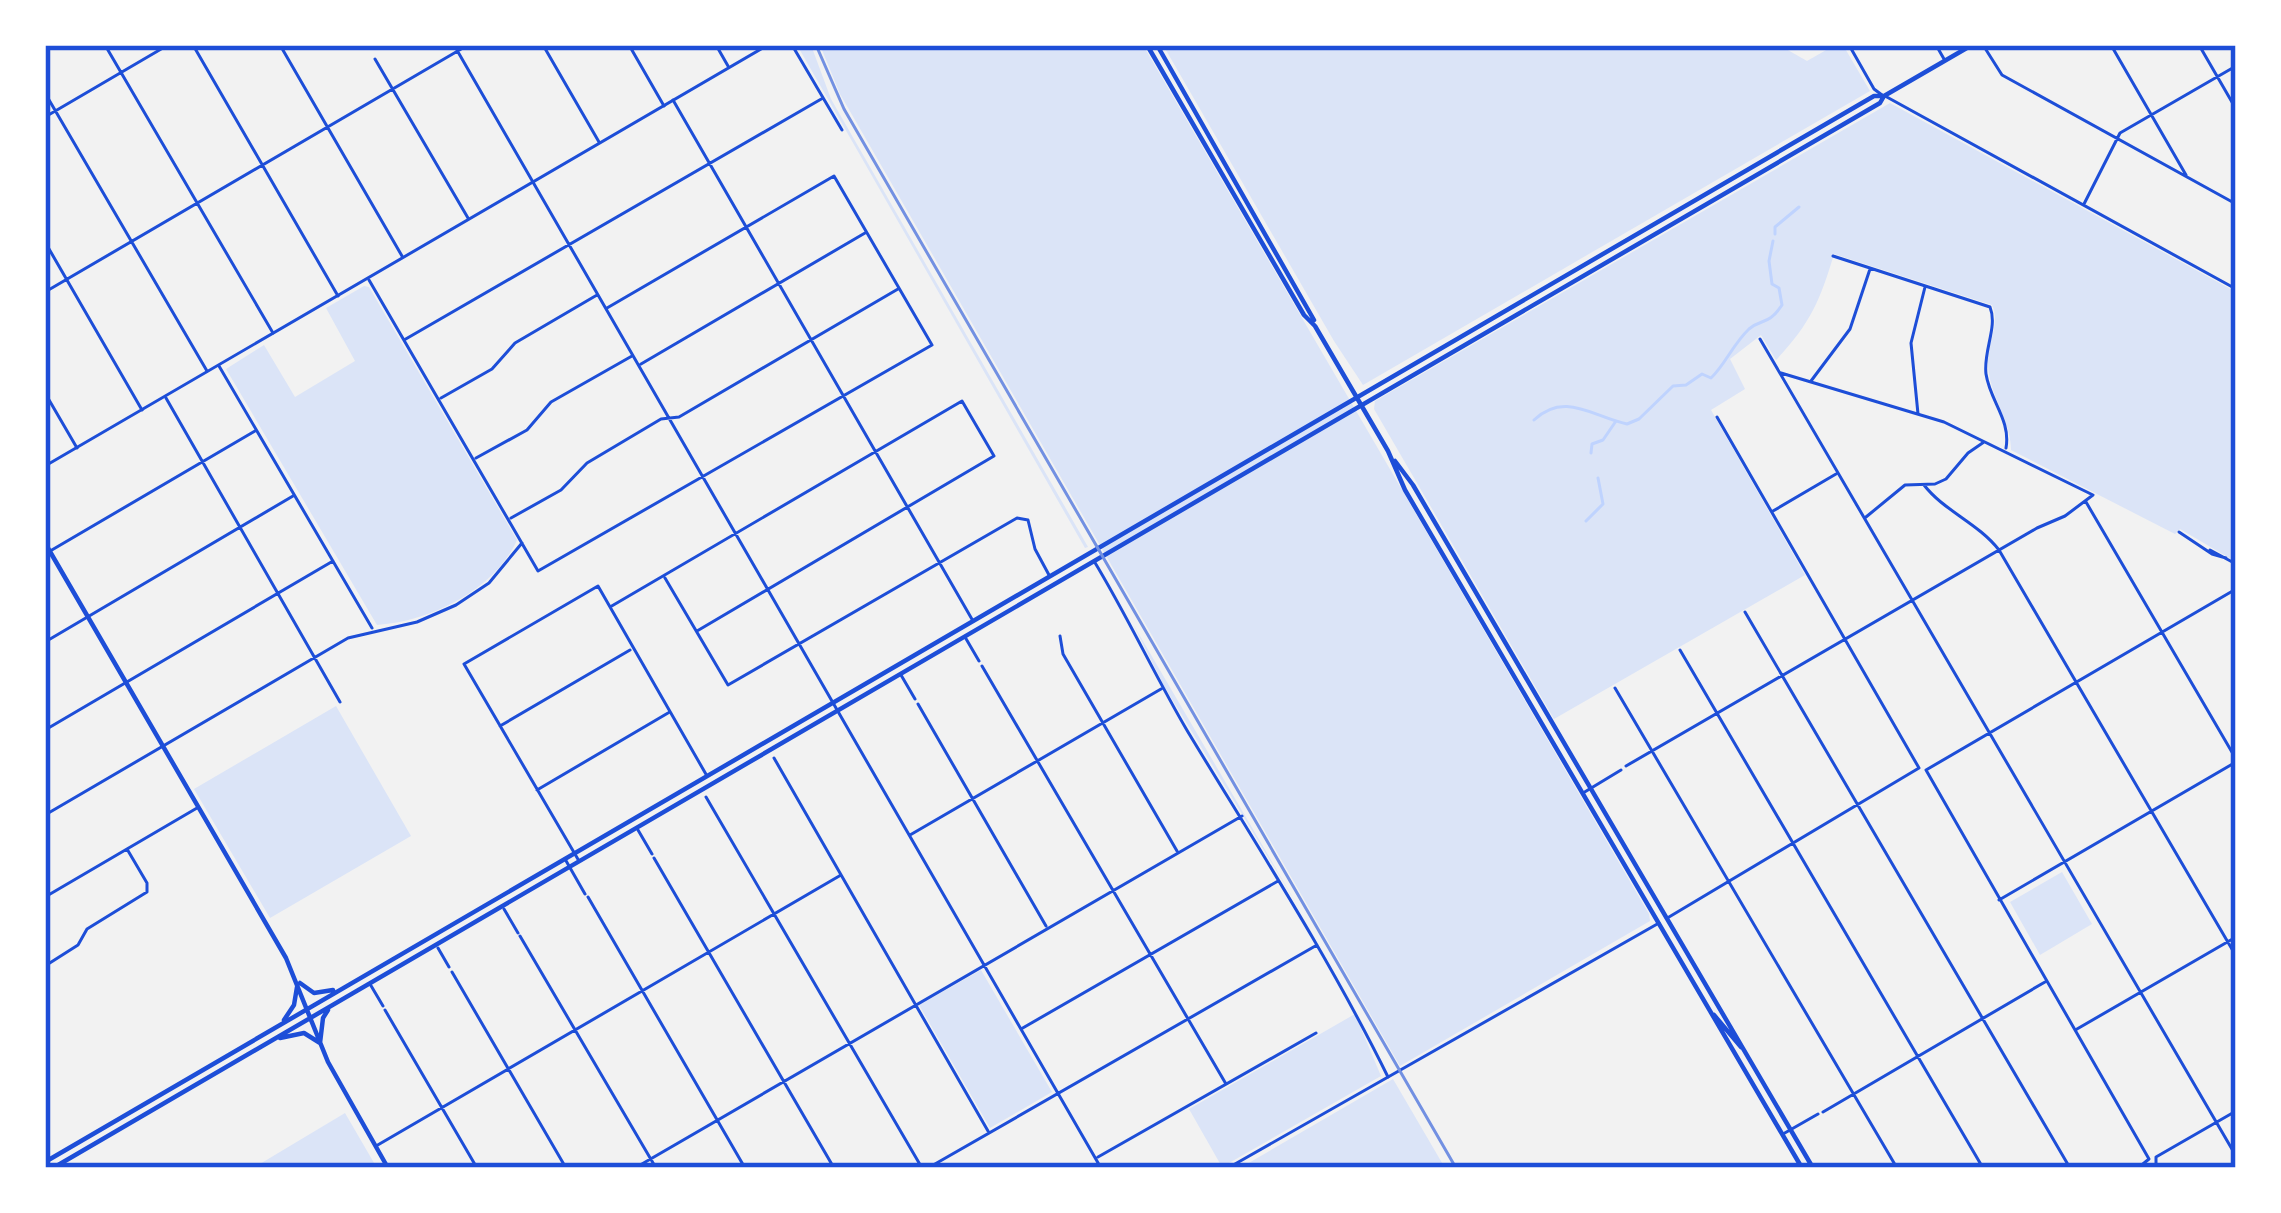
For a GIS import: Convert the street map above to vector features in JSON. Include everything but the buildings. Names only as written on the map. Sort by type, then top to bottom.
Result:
[{"type":"main road","points":[[1148,45],[1802,1168]]},
{"type":"main road","points":[[1157,45],[1311,310],[1315,326]]},
{"type":"main road","points":[[45,1162],[1356,396],[1874,96],[1884,96],[1972,45]]},
{"type":"main road","points":[[53,1168],[1880,103],[1884,96]]},
{"type":"main road","points":[[1388,452],[1413,484],[1813,1168]]},
{"type":"main road","points":[[45,543],[298,981],[320,1043],[388,1168]]},
{"type":"main road","points":[[1018,593],[1022,601]]},
{"type":"main road","points":[[430,936],[436,945]]},
{"type":"main road","points":[[298,981],[314,993],[338,989]]},
{"type":"main road","points":[[280,1023],[294,1005],[298,981]]},
{"type":"main road","points":[[320,1043],[322,1018],[331,1006]]},
{"type":"main road","points":[[1709,1012],[1743,1048]]},
{"type":"main road","points":[[269,1042],[304,1033],[320,1043]]},
{"type":"street","points":[[105,45],[273,333]]},
{"type":"street","points":[[45,117],[168,45]]},
{"type":"street","points":[[193,45],[338,296]]},
{"type":"street","points":[[280,45],[403,258]]},
{"type":"street","points":[[45,292],[468,45]]},
{"type":"street","points":[[543,45],[600,143]]},
{"type":"street","points":[[629,45],[664,106]]},
{"type":"street","points":[[716,45],[729,68]]},
{"type":"street","points":[[45,466],[768,45]]},
{"type":"street","points":[[792,45],[842,130]]},
{"type":"street","points":[[1849,45],[1874,88],[1884,96],[2236,289]]},
{"type":"street","points":[[1936,45],[1945,61]]},
{"type":"street","points":[[1983,45],[2002,75],[2236,203]]},
{"type":"street","points":[[2111,45],[2186,176]]},
{"type":"street","points":[[2199,45],[2236,109]]},
{"type":"street","points":[[456,48],[1101,1168]]},
{"type":"street","points":[[375,59],[469,219]]},
{"type":"street","points":[[2083,206],[2120,133],[2236,66]]},
{"type":"street","points":[[45,93],[207,372]]},
{"type":"street","points":[[404,340],[823,98]]},
{"type":"street","points":[[673,100],[977,628]]},
{"type":"street","points":[[368,278],[538,571],[932,345],[834,176],[607,308]]},
{"type":"street","points":[[639,365],[867,232]]},
{"type":"street","points":[[45,242],[142,410]]},
{"type":"street","points":[[1833,256],[1983,302],[1994,315],[1985,364],[1989,389],[2007,425],[2006,449]]},
{"type":"street","points":[[1811,380],[1850,329],[1870,267]]},
{"type":"street","points":[[1918,414],[1911,343],[1926,286]]},
{"type":"street","points":[[509,519],[561,490],[586,463],[661,419],[679,417],[899,288]]},
{"type":"street","points":[[439,400],[492,369],[515,343],[598,294]]},
{"type":"street","points":[[1760,339],[2236,1156]]},
{"type":"street","points":[[474,460],[527,430],[551,402],[634,355]]},
{"type":"street","points":[[218,365],[373,629]]},
{"type":"street","points":[[1582,793],[2056,521],[2093,495],[2006,449],[1918,414],[1779,372]]},
{"type":"street","points":[[45,393],[76,448]]},
{"type":"street","points":[[165,396],[340,702]]},
{"type":"street","points":[[610,607],[962,401],[994,456],[697,631]]},
{"type":"street","points":[[1717,417],[2152,1163]]},
{"type":"street","points":[[47,553],[257,430]]},
{"type":"street","points":[[1864,518],[1899,488],[1946,479],[1968,453],[1986,441]]},
{"type":"street","points":[[1773,511],[1838,473]]},
{"type":"street","points":[[1924,485],[1999,550],[2236,956]]},
{"type":"street","points":[[45,642],[295,496]]},
{"type":"street","points":[[1999,900],[2236,761],[2086,500]]},
{"type":"street","points":[[664,576],[728,685],[1010,521],[1026,518],[1049,575]]},
{"type":"street","points":[[2179,532],[2236,564]]},
{"type":"street","points":[[45,815],[348,638],[417,622],[456,605],[489,583],[522,542]]},
{"type":"street","points":[[1094,560],[1162,688],[1318,944],[1388,1077]]},
{"type":"street","points":[[45,730],[333,561]]},
{"type":"street","points":[[579,860],[464,664],[598,586],[711,783]]},
{"type":"street","points":[[1228,1168],[2236,589]]},
{"type":"street","points":[[1745,612],[2070,1168]]},
{"type":"street","points":[[960,627],[1226,1084]]},
{"type":"street","points":[[1060,636],[1063,654],[1178,853]]},
{"type":"street","points":[[500,726],[632,649]]},
{"type":"street","points":[[1680,650],[1983,1168]]},
{"type":"street","points":[[899,673],[1048,928]]},
{"type":"street","points":[[908,836],[1162,688]]},
{"type":"street","points":[[1615,688],[1897,1168]]},
{"type":"street","points":[[537,790],[669,712]]},
{"type":"street","points":[[774,758],[989,1133]]},
{"type":"street","points":[[706,797],[925,1168],[1318,944]]},
{"type":"street","points":[[45,897],[198,807]]},
{"type":"street","points":[[635,1168],[1242,816]]},
{"type":"street","points":[[637,827],[834,1168]]},
{"type":"street","points":[[45,966],[75,948],[87,929],[148,889],[127,849]]},
{"type":"street","points":[[564,858],[745,1168]]},
{"type":"street","points":[[376,1146],[841,875]]},
{"type":"street","points":[[1020,1029],[1280,880]]},
{"type":"street","points":[[502,906],[656,1168]]},
{"type":"street","points":[[2075,1030],[2236,937]]},
{"type":"street","points":[[436,945],[566,1168]]},
{"type":"street","points":[[1782,1134],[2046,981]]},
{"type":"street","points":[[370,984],[477,1168]]},
{"type":"street","points":[[1095,1158],[1316,1033]]},
{"type":"street","points":[[2138,1168],[2236,1111]]},
{"type":"shaded area","points":[[797,45],[811,45],[831,99],[1088,547],[1085,548]]},
{"type":"shaded area","points":[[820,45],[1143,45],[1650,921],[1400,1066],[840,94]]},
{"type":"shaded area","points":[[1163,45],[1779,45],[1807,61],[1843,45],[1870,91],[1363,385]]},
{"type":"shaded area","points":[[1890,103],[2236,292],[2236,562],[2180,529],[2175,534],[2011,450],[1989,376],[1992,305],[1834,254],[1818,299],[1797,335],[1776,360],[1761,335],[1730,359],[1745,389],[1711,410],[1805,575],[1554,719],[1374,409],[1375,401]]},
{"type":"shaded area","points":[[369,287],[517,540],[493,574],[458,600],[418,617],[377,625],[226,369],[264,345],[295,397],[355,361],[326,308]]},
{"type":"shaded area","points":[[1133,624],[1299,908],[1164,686]]},
{"type":"shaded area","points":[[336,706],[411,836],[270,918],[194,789]]},
{"type":"shaded area","points":[[2062,872],[2092,924],[2040,955],[2010,902]]},
{"type":"shaded area","points":[[981,970],[1052,1092],[990,1128],[919,1005]]},
{"type":"shaded area","points":[[1355,1014],[1381,1076],[1222,1167],[1189,1109]]},
{"type":"shaded area","points":[[1393,1079],[1445,1168],[1240,1168]]},
{"type":"shaded area","points":[[345,1113],[377,1168],[253,1168]]},
{"type":"waterway","points":[[1775,234],[1775,227],[1799,207]]},
{"type":"waterway","points":[[1534,420],[1557,407],[1568,407],[1627,424],[1639,419],[1673,386],[1686,385],[1702,374],[1711,378],[1749,329],[1769,319],[1782,305],[1779,288],[1772,284],[1773,241]]},
{"type":"waterway","points":[[1591,453],[1592,444],[1603,440],[1616,421]]},
{"type":"waterway","points":[[1586,521],[1603,504],[1598,478]]},
{"type":"railway","points":[[816,45],[844,109],[1456,1168]]}]
